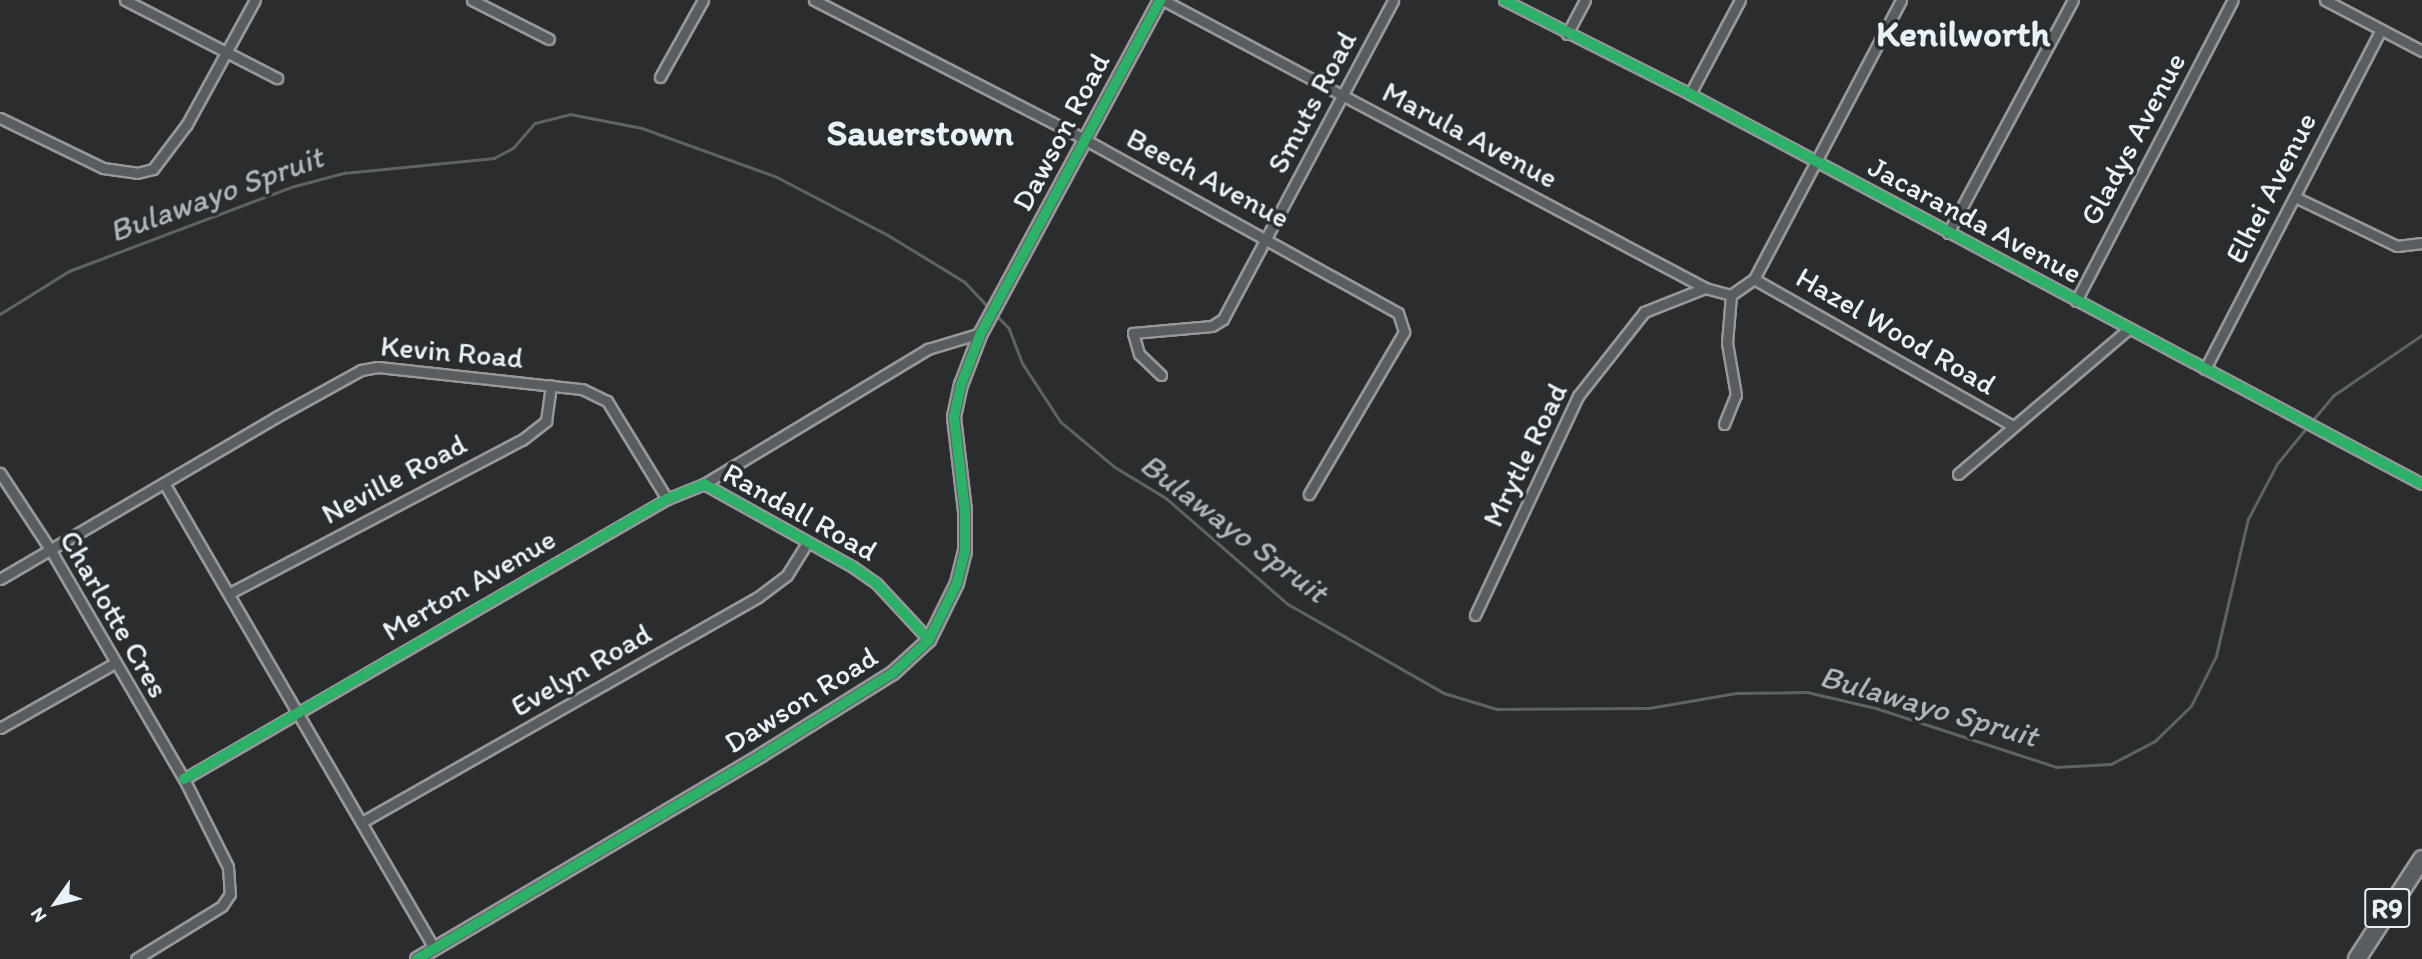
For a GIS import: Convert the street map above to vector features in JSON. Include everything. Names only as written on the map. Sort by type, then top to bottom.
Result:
[{"type":"highway","name":"R9","points":[[2357,959],[2422,859]]},
{"type":"street","points":[[125,0],[277,78]]},
{"type":"street","points":[[0,118],[103,168],[137,173],[153,169],[187,124],[255,0]]},
{"type":"street","points":[[472,0],[549,39]]},
{"type":"street","points":[[660,76],[703,0]]},
{"type":"street","name":"Beech Avenue","points":[[814,0],[1084,139],[1389,307],[1404,322],[1404,332],[1309,494]]},
{"type":"street","name":"Dawson Road","points":[[417,959],[893,673],[929,639],[957,583],[965,552],[965,511],[954,417],[982,332],[1161,0]]},
{"type":"street","name":"Marula Avenue","points":[[1161,0],[1705,288],[1731,295]]},
{"type":"street","name":"Smuts Road","points":[[1161,375],[1139,354],[1135,331],[1218,324],[1268,239],[1394,0]]},
{"type":"street","name":"Jacaranda Avenue","points":[[1504,0],[1690,94],[2127,330],[2293,414],[2422,484]]},
{"type":"street","points":[[1567,34],[1585,0]]},
{"type":"street","points":[[1690,94],[1740,0]]},
{"type":"street","points":[[1724,424],[1736,395],[1727,342],[1731,295],[1754,279],[1901,0]]},
{"type":"street","points":[[1948,233],[2073,0]]},
{"type":"street","name":"Gladys Avenue","points":[[2076,301],[2233,0]]},
{"type":"street","points":[[2325,0],[2422,51]]},
{"type":"street","name":"Elhei Avenue","points":[[2205,369],[2381,30]]},
{"type":"street","points":[[2295,197],[2397,247],[2422,243]]},
{"type":"street","name":"Hazel Wood Road","points":[[1754,279],[2013,426]]},
{"type":"street","name":"Mrytle Road","points":[[1475,615],[1578,396],[1644,312],[1705,288]]},
{"type":"street","points":[[1958,474],[2127,330]]},
{"type":"street","points":[[704,484],[928,349],[982,332]]},
{"type":"street","name":"Kevin Road","points":[[0,579],[361,370],[390,367],[582,389],[607,401],[667,499]]},
{"type":"street","name":"Neville Road","points":[[230,593],[522,440],[546,421],[551,385]]},
{"type":"street","name":"Charlotte Cres","points":[[0,473],[50,550],[113,664],[184,779],[228,867],[230,894],[222,906],[136,959]]},
{"type":"street","points":[[164,483],[434,948]]},
{"type":"street","name":"Randall Road","points":[[667,499],[704,484],[877,583],[929,639]]},
{"type":"street","name":"Merton Avenue","points":[[297,712],[667,499]]},
{"type":"street","name":"Evelyn Road","points":[[362,822],[758,597],[787,575],[808,542]]},
{"type":"street","points":[[0,727],[113,664]]},
{"type":"street","points":[[184,779],[297,712]]},
{"type":"waterway","name":"Bulawayo Spruit","points":[[0,314],[69,271],[291,187],[344,173],[494,158],[513,148],[535,123],[570,114],[642,128],[777,177],[888,235],[965,282],[989,308]]},
{"type":"waterway","name":"Bulawayo Spruit","points":[[996,315],[1009,328],[1023,364],[1061,422],[1115,467],[1166,498],[1288,604],[1444,693],[1497,709],[1649,708],[1736,693],[1807,692],[1876,708],[2056,767],[2111,764],[2155,741],[2191,706],[2216,656],[2248,519],[2277,464],[2308,426]]},
{"type":"waterway","name":"Bulawayo Spruit","points":[[2312,421],[2334,395],[2422,335]]},
{"type":"cycle path","points":[[417,959],[760,756],[893,673],[929,640],[957,583],[965,552],[965,511],[954,417],[961,385],[981,333],[1160,0]]},
{"type":"cycle path","points":[[1504,0],[1690,94],[2422,484]]},
{"type":"cycle path","points":[[184,779],[667,499],[704,484],[853,567],[877,584],[929,640]]},
{"type":"district","name":"Kenilworth","points":[[1963,33]]},
{"type":"district","name":"Sauerstown","points":[[920,132]]}]
